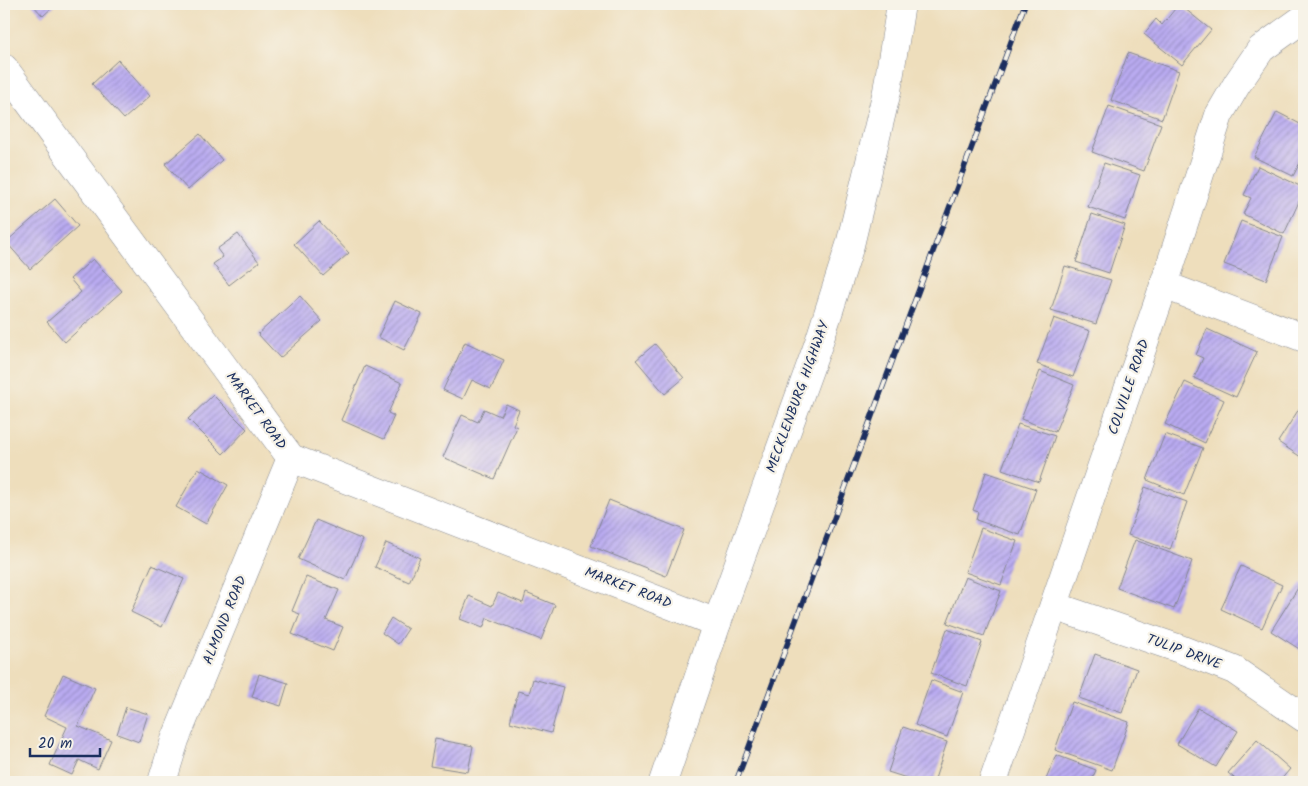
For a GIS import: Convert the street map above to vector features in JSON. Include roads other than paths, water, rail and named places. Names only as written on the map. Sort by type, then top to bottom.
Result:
[{"type":"street","name":"MECKLENBURG HIGHWAY","points":[[663,782],[717,622],[818,345],[850,246],[887,91],[901,4]]},
{"type":"street","name":"COLVILLE ROAD","points":[[993,782],[1164,285],[1219,115],[1261,49],[1304,18]]},
{"type":"street","name":"MARKET ROAD","points":[[4,68],[291,458],[717,622]]},
{"type":"street","points":[[1164,285],[1304,338]]},
{"type":"street","name":"ALMOND ROAD","points":[[162,782],[176,740],[291,458]]},
{"type":"street","name":"TULIP DRIVE","points":[[1054,606],[1180,649],[1234,670],[1304,718]]},
{"type":"railway","points":[[736,782],[1025,4]]}]
